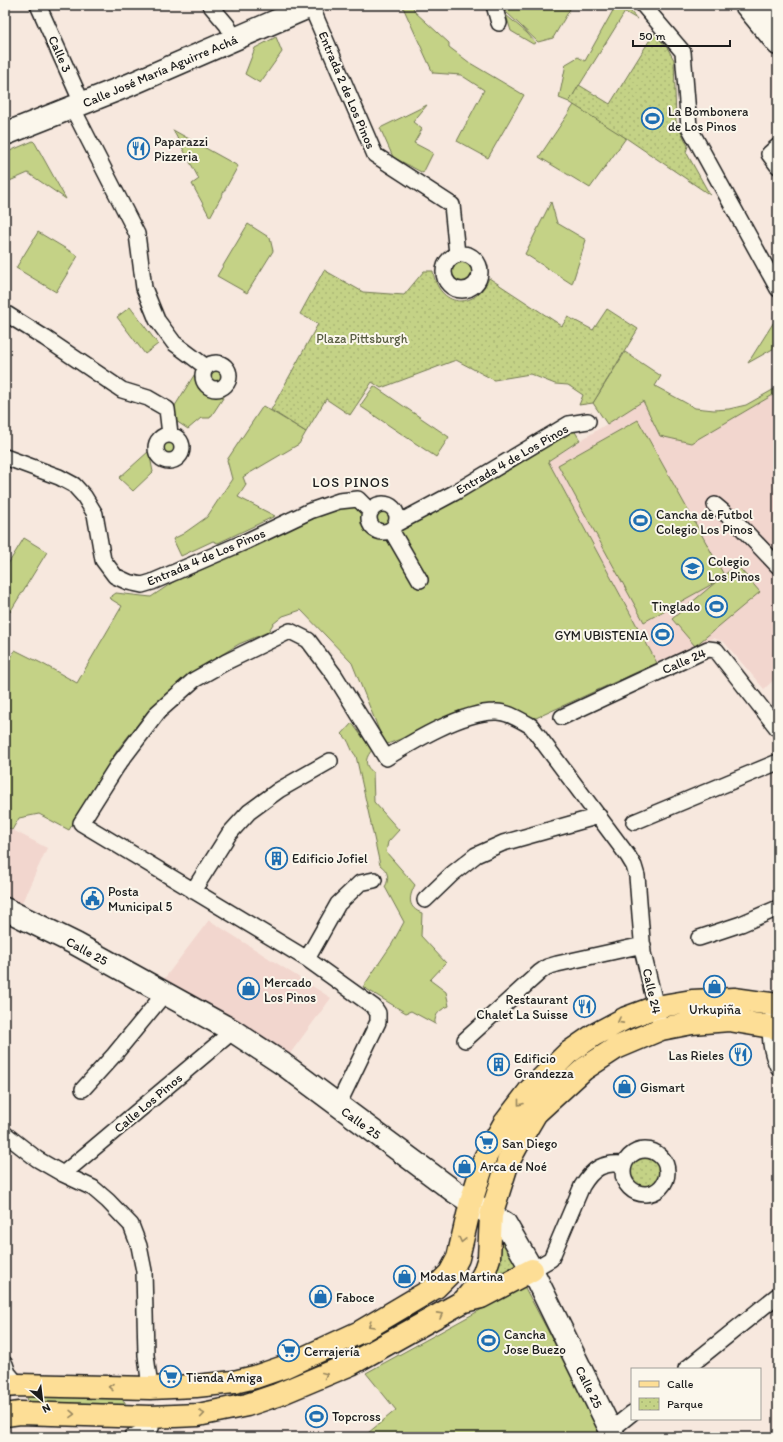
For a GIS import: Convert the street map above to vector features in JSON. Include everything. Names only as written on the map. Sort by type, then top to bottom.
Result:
[{"type":"main road","points":[[532,1270],[481,1297],[464,1301],[351,1364],[247,1406],[152,1427],[13,1414],[11,1385],[150,1388],[196,1386],[234,1382],[256,1377],[284,1367],[360,1332],[436,1286],[450,1273],[458,1258],[471,1202],[485,1158],[504,1124],[530,1090],[568,1053],[594,1035],[626,1018],[656,1007],[692,1001],[734,999],[776,1004]]},
{"type":"main road","points":[[464,1301],[484,1273],[489,1258],[491,1216],[508,1162],[536,1113],[584,1069],[616,1048],[661,1029],[692,1023],[729,1020],[774,1027]]},
{"type":"main road","points":[[150,1388],[152,1427]]},
{"type":"street","name":"Calle 3","points":[[38,5],[77,105],[137,234],[144,288],[157,320],[174,343],[206,367]]},
{"type":"street","points":[[210,5],[227,25],[234,40]]},
{"type":"street","points":[[494,5],[499,23]]},
{"type":"street","points":[[643,5],[683,52],[689,127],[778,289]]},
{"type":"street","points":[[746,5],[778,44]]},
{"type":"street","points":[[772,5],[778,12]]},
{"type":"street","name":"Calle José María Aguirre Achá","points":[[5,134],[129,85],[312,6]]},
{"type":"street","name":"Entrada 2 de Los Pinos","points":[[312,6],[376,155],[452,204],[456,254]]},
{"type":"street","points":[[778,146],[768,154],[778,166]]},
{"type":"street","points":[[5,313],[122,390],[148,398],[166,409],[170,434]]},
{"type":"street","name":"Entrada 4 de Los Pinos","points":[[393,527],[454,493],[569,424],[588,421]]},
{"type":"street","name":"Entrada 4 de Los Pinos","points":[[5,457],[59,477],[74,485],[84,496],[95,514],[103,560],[115,576],[128,582],[142,585],[247,541],[310,511],[339,501],[358,500],[370,511]]},
{"type":"street","points":[[393,527],[382,532],[373,528],[368,521],[370,511],[376,505],[385,503],[396,511],[397,515],[393,527],[420,580]]},
{"type":"street","points":[[715,504],[739,525],[778,566]]},
{"type":"street","name":"Calle 24","points":[[193,891],[81,823],[117,766],[158,712],[194,680],[226,662],[290,631],[308,640],[331,670],[386,758],[446,725],[476,714],[496,711],[513,716],[531,726],[599,816],[634,866],[637,876],[643,949],[661,1029]]},
{"type":"street","name":"Calle 24","points":[[562,717],[708,649],[716,650],[778,729]]},
{"type":"street","points":[[330,761],[279,790],[249,812],[230,834],[193,891],[307,959],[374,1007],[378,1013],[378,1022],[338,1106]]},
{"type":"street","points":[[634,822],[778,762]]},
{"type":"street","points":[[425,900],[452,874],[476,855],[503,842],[599,816]]},
{"type":"street","points":[[307,959],[338,904],[360,883],[374,880]]},
{"type":"street","points":[[699,938],[741,924],[778,908]]},
{"type":"street","name":"Calle 25","points":[[5,909],[76,944],[233,1031],[284,1064],[449,1188],[491,1216],[505,1223],[532,1270],[613,1434]]},
{"type":"street","points":[[465,1040],[547,967],[643,949]]},
{"type":"street","points":[[83,1089],[114,1055],[165,993]]},
{"type":"street","points":[[776,1004],[772,1054],[778,1067]]},
{"type":"street","name":"Calle Los Pinos","points":[[63,1174],[233,1031]]},
{"type":"street","points":[[5,1134],[37,1159],[63,1174],[93,1188],[131,1225],[139,1246],[144,1271],[146,1355],[150,1388]]},
{"type":"street","points":[[532,1270],[551,1259],[582,1186],[588,1176],[601,1166],[612,1163],[624,1164]]},
{"type":"street","points":[[687,1368],[778,1294]]},
{"type":"street","points":[[5,1364],[11,1385]]},
{"type":"street","points":[[613,1434],[631,1414]]},
{"type":"street","points":[[132,1437],[152,1427]]},
{"type":"shaded area","name":"Colegio Los Pinos","points":[[778,392],[778,676],[764,689],[724,642],[713,638],[657,663],[548,461],[643,401],[660,436],[691,442]]},
{"type":"shaded area","points":[[5,826],[47,848],[19,909],[5,903]]},
{"type":"shaded area","name":"Mercado Los Pinos","points":[[209,920],[331,998],[289,1055],[164,979]]},
{"type":"green space","points":[[402,5],[412,5],[415,12],[449,43],[449,47],[470,63],[524,95],[488,158],[457,141],[484,90],[461,75],[433,73]]},
{"type":"green space","points":[[504,5],[563,5],[570,9],[553,38],[538,42],[505,11]]},
{"type":"green space","points":[[616,5],[625,5],[637,19],[625,12],[569,102],[559,98],[566,64],[578,57],[585,61]]},
{"type":"green space","points":[[506,15],[536,43],[533,44],[511,31]]},
{"type":"green space","points":[[654,33],[668,49],[674,60],[676,121],[688,146],[686,152],[710,195],[626,138],[569,102],[579,85],[610,104]]},
{"type":"green space","points":[[276,37],[282,52],[260,83],[245,74],[255,48]]},
{"type":"green space","points":[[427,105],[413,122],[422,129],[414,143],[433,153],[423,173],[393,157],[380,128]]},
{"type":"green space","points":[[574,105],[582,108],[626,138],[590,188],[539,157]]},
{"type":"green space","points":[[173,130],[238,166],[210,217],[192,184],[199,179]]},
{"type":"green space","points":[[33,141],[66,199],[28,173],[5,183],[5,153]]},
{"type":"green space","points":[[551,202],[557,223],[586,240],[572,284],[525,254]]},
{"type":"green space","points":[[248,224],[270,238],[273,251],[247,293],[217,276]]},
{"type":"green space","points":[[38,232],[78,256],[56,292],[16,268]]},
{"type":"green space","points":[[461,258],[470,262],[474,271],[470,280],[461,284],[452,280],[448,271],[452,262]]},
{"type":"green space","name":"Plaza Pittsburgh","points":[[324,270],[363,292],[404,295],[424,271],[433,271],[436,283],[442,292],[449,298],[458,301],[466,300],[475,296],[483,289],[489,278],[562,326],[568,317],[593,330],[607,309],[638,329],[593,403],[579,405],[583,395],[568,385],[555,384],[530,374],[494,380],[456,360],[381,388],[372,382],[350,415],[326,399],[306,432],[271,410],[318,324],[300,314]]},
{"type":"green space","points":[[130,307],[158,344],[145,354],[117,317]]},
{"type":"green space","points":[[777,317],[778,346],[748,363]]},
{"type":"green space","points":[[625,352],[661,376],[655,386],[695,408],[714,410],[729,409],[746,405],[778,387],[778,392],[691,443],[660,436],[643,401],[607,424],[593,403]]},
{"type":"green space","points":[[216,367],[222,370],[225,376],[222,382],[216,385],[210,382],[207,376],[210,370]]},
{"type":"green space","points":[[196,372],[199,384],[206,391],[215,394],[227,392],[210,418],[201,418],[188,429],[173,419],[173,409]]},
{"type":"green space","points":[[374,386],[449,437],[436,457],[360,406]]},
{"type":"green space","points":[[263,406],[306,432],[299,444],[243,477],[246,485],[238,497],[275,516],[218,543],[213,541],[181,556],[173,539],[183,534],[207,517],[232,479],[227,460]]},
{"type":"green space","name":"Cancha de Futbol Colegio Los Pinos","points":[[638,420],[724,575],[737,565],[760,592],[695,646],[672,619],[716,582],[644,622],[558,465]]},
{"type":"green space","points":[[574,430],[580,440],[548,461],[657,663],[536,718],[512,711],[424,730],[385,745],[352,663],[301,610],[283,616],[273,624],[268,632],[239,644],[195,671],[149,710],[118,749],[69,830],[39,814],[19,818],[12,830],[5,826],[5,670],[15,650],[77,683],[122,606],[109,598],[116,593],[151,597],[188,572],[321,512],[355,506],[364,512],[362,524],[368,532],[375,537],[389,538],[394,536],[406,526],[484,485]]},
{"type":"green space","points":[[168,439],[174,442],[177,448],[174,454],[168,457],[162,454],[159,448],[162,442]]},
{"type":"green space","points":[[149,451],[153,472],[133,491],[119,478]]},
{"type":"green space","points":[[382,506],[390,509],[393,517],[390,525],[382,528],[374,525],[371,517],[374,509]]},
{"type":"green space","points":[[24,538],[47,552],[10,612],[5,609],[5,569]]},
{"type":"green space","points":[[352,723],[372,750],[366,762],[370,770],[373,772],[374,802],[399,830],[388,842],[386,852],[415,885],[410,898],[414,908],[422,913],[421,936],[446,963],[430,980],[446,992],[449,1006],[439,1012],[435,1020],[435,1024],[411,1011],[406,1013],[363,987],[392,944],[404,922],[385,887],[388,878],[385,870],[380,865],[356,756],[342,734]]},
{"type":"green space","points":[[645,1157],[656,1161],[660,1172],[656,1183],[645,1187],[634,1183],[630,1172],[634,1161]]},
{"type":"green space","points":[[501,1237],[521,1265],[492,1282],[500,1260]]},
{"type":"green space","name":"Cancha Jose Buezo","points":[[524,1286],[571,1374],[602,1437],[363,1437],[396,1410],[366,1373]]},
{"type":"green space","points":[[29,1396],[121,1399],[125,1402],[125,1404],[121,1406],[30,1402],[27,1399]]},
{"type":"place","name":"La Bombonera de Los Pinos","points":[[652,118]]},
{"type":"place","name":"Paparazzi Pizzeria","points":[[138,148]]},
{"type":"place","name":"Cancha de Futbol Colegio Los Pinos","points":[[641,521]]},
{"type":"place","name":"Colegio Los Pinos","points":[[692,568]]},
{"type":"place","name":"Tinglado","points":[[716,606]]},
{"type":"place","name":"GYM UBISTENIA","points":[[663,635]]},
{"type":"place","name":"Edificio Jofiel","points":[[276,858]]},
{"type":"place","name":"Posta Municipal 5","points":[[93,898]]},
{"type":"place","name":"Urkupiña","points":[[715,987]]},
{"type":"place","name":"Mercado Los Pinos","points":[[248,989]]},
{"type":"place","name":"Restaurant Chalet La Suisse","points":[[584,1006]]},
{"type":"place","name":"Las Rieles","points":[[740,1055]]},
{"type":"place","name":"Edificio Grandezza","points":[[498,1065]]},
{"type":"place","name":"Gismart","points":[[624,1087]]},
{"type":"place","name":"San Diego","points":[[486,1143]]},
{"type":"place","name":"Arca de Noé","points":[[465,1166]]},
{"type":"place","name":"Modas Martina","points":[[405,1276]]},
{"type":"place","name":"Faboce","points":[[320,1297]]},
{"type":"place","name":"Cancha Jose Buezo","points":[[489,1341]]},
{"type":"place","name":"Cerrajería","points":[[289,1351]]},
{"type":"place","name":"Tienda Amiga","points":[[170,1377]]},
{"type":"place","name":"Topcross","points":[[316,1416]]},
{"type":"district","name":"LOS PINOS","points":[[351,482]]}]
